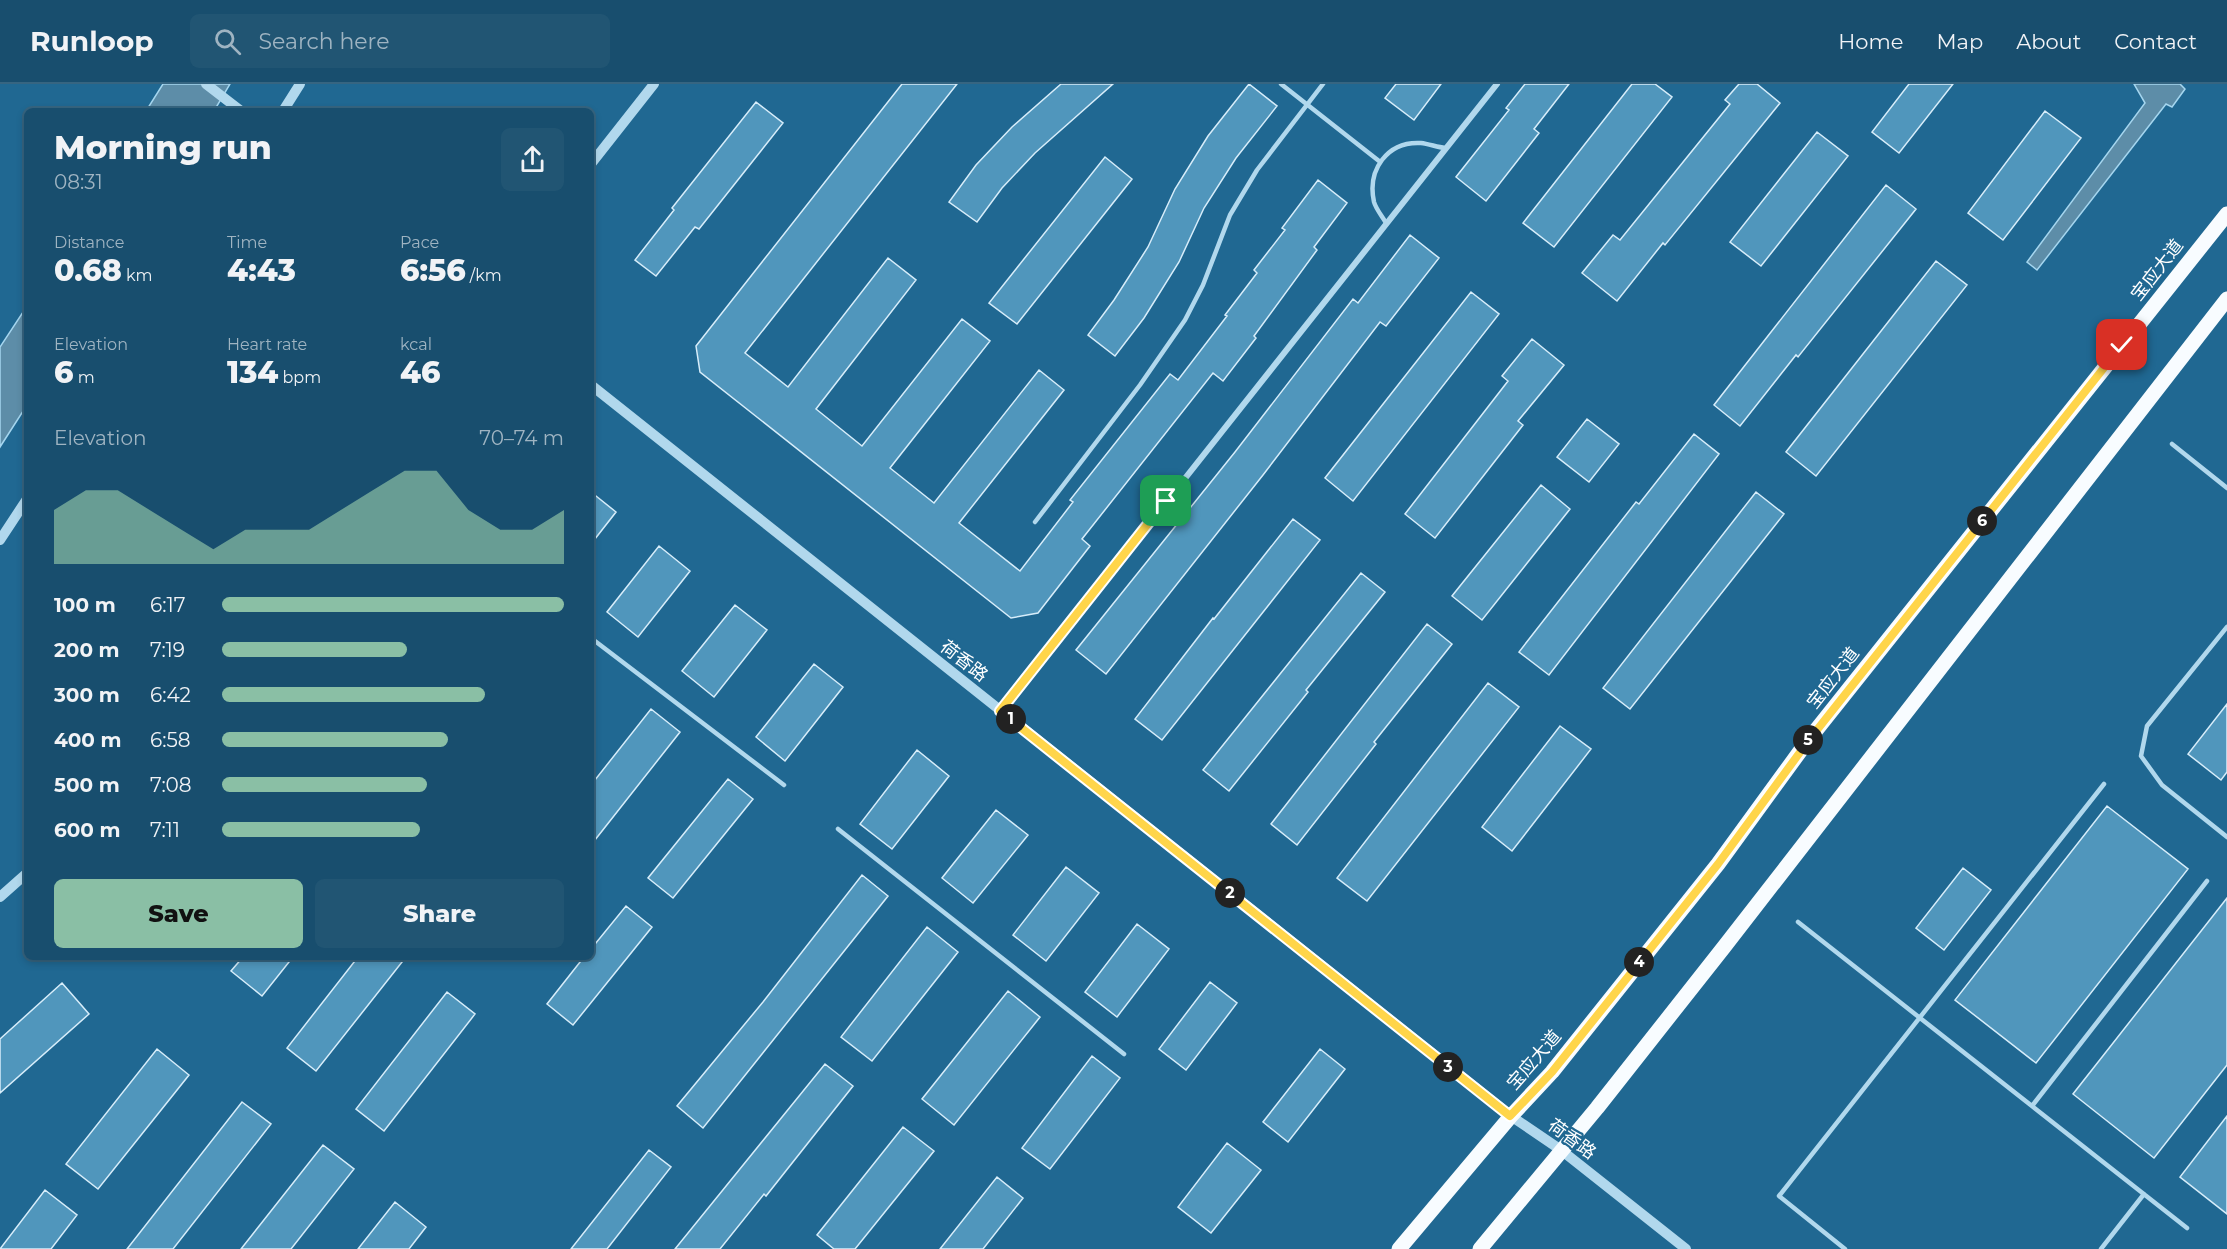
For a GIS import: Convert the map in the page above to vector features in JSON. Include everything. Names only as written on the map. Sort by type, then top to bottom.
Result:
[{"type":"main road","name":"宝应大道","points":[[1399,1249],[1510,1116],[1552,1072],[1718,864],[1809,740],[2227,214]]},
{"type":"main road","points":[[1480,1249],[1562,1150],[1752,911],[2227,299]]},
{"type":"street","points":[[206,84],[237,108]]},
{"type":"street","points":[[285,108],[300,84]]},
{"type":"street","points":[[594,160],[654,84]]},
{"type":"street","points":[[1000,711],[1497,84]]},
{"type":"street","name":"荷香路","points":[[594,387],[1510,1116],[1562,1150],[1686,1249]]},
{"type":"street","points":[[0,540],[24,504]]},
{"type":"street","points":[[0,897],[24,876]]},
{"type":"lane","points":[[1281,84],[1379,162]]},
{"type":"lane","points":[[1035,522],[1140,385],[1185,320],[1203,285],[1230,215],[1257,170],[1323,84]]},
{"type":"lane","points":[[1386,223],[1375,204],[1372,186],[1379,162],[1388,152],[1400,146],[1420,143],[1444,148]]},
{"type":"lane","points":[[2172,444],[2227,488]]},
{"type":"lane","points":[[2226,835],[2162,785],[2141,756],[2147,726],[2227,627]]},
{"type":"lane","points":[[594,640],[784,785]]},
{"type":"lane","points":[[1845,1249],[1779,1196],[2104,783]]},
{"type":"lane","points":[[838,829],[1124,1054]]},
{"type":"lane","points":[[2032,1106],[2207,881]]},
{"type":"lane","points":[[1798,922],[2187,1228]]},
{"type":"lane","points":[[2101,1249],[2145,1194]]},
{"type":"water","points":[[163,84],[230,84],[216,108],[148,108]]},
{"type":"water","points":[[2134,84],[2180,84],[2185,89],[2172,107],[2166,104],[2037,270],[2027,262],[2145,103]]},
{"type":"water","points":[[24,311],[24,410],[0,447],[0,347]]},
{"type":"building","points":[[902,84],[957,84],[745,353],[788,387],[888,258],[916,280],[816,409],[862,446],[962,319],[990,341],[890,468],[934,503],[1039,370],[1064,390],[959,523],[1020,571],[1073,502],[1070,500],[1170,374],[1178,380],[1227,316],[1225,315],[1257,273],[1254,270],[1285,230],[1282,228],[1318,180],[1347,203],[1314,247],[1317,250],[1254,336],[1256,338],[1223,381],[1213,373],[1082,539],[1090,546],[1038,613],[1011,618],[700,372],[696,346]]},
{"type":"building","points":[[1061,84],[1113,84],[1035,153],[1002,188],[977,222],[949,202],[976,165],[1012,127]]},
{"type":"building","points":[[1249,84],[1277,106],[1236,158],[1204,208],[1179,262],[1144,318],[1115,356],[1088,335],[1148,247],[1175,189],[1208,136]]},
{"type":"building","points":[[1396,84],[1441,84],[1414,120],[1385,98]]},
{"type":"building","points":[[1525,84],[1569,84],[1534,129],[1539,133],[1486,201],[1456,177],[1509,110],[1506,108]]},
{"type":"building","points":[[1632,84],[1655,84],[1672,97],[1554,247],[1523,223]]},
{"type":"building","points":[[1739,84],[1757,84],[1780,103],[1617,301],[1582,273],[1613,235],[1620,240],[1730,104],[1725,100]]},
{"type":"building","points":[[1909,84],[1953,84],[1899,153],[1872,132]]},
{"type":"building","points":[[756,102],[783,123],[699,229],[695,227],[656,276],[635,260],[674,210],[672,208]]},
{"type":"building","points":[[2045,111],[2081,138],[2003,240],[1968,213]]},
{"type":"building","points":[[1817,132],[1848,156],[1761,266],[1730,242]]},
{"type":"building","points":[[1105,157],[1132,179],[1017,324],[989,303]]},
{"type":"building","points":[[1886,185],[1916,209],[1740,426],[1714,405]]},
{"type":"building","points":[[1410,235],[1439,258],[1386,326],[1380,322],[1106,674],[1076,650],[1235,452],[1353,299],[1358,303]]},
{"type":"building","points":[[1936,261],[1967,285],[1816,476],[1786,452]]},
{"type":"building","points":[[1471,292],[1499,314],[1353,501],[1325,478]]},
{"type":"building","points":[[1532,339],[1564,365],[1518,421],[1523,425],[1435,538],[1405,514],[1508,381],[1502,376]]},
{"type":"building","points":[[1587,419],[1619,444],[1589,482],[1557,457]]},
{"type":"building","points":[[1694,434],[1719,454],[1549,675],[1519,652],[1636,502],[1639,504]]},
{"type":"building","points":[[1541,485],[1570,509],[1482,620],[1452,596]]},
{"type":"building","points":[[1756,492],[1784,514],[1630,709],[1603,688]]},
{"type":"building","points":[[594,494],[616,512],[594,540]]},
{"type":"building","points":[[1293,519],[1320,540],[1162,740],[1135,719]]},
{"type":"building","points":[[659,546],[690,571],[638,637],[607,612]]},
{"type":"building","points":[[1361,573],[1385,592],[1229,791],[1203,770]]},
{"type":"building","points":[[735,605],[767,630],[714,697],[682,671]]},
{"type":"building","points":[[1427,624],[1452,644],[1374,742],[1376,744],[1297,845],[1271,824]]},
{"type":"building","points":[[814,664],[843,687],[785,761],[756,737]]},
{"type":"building","points":[[1488,683],[1519,707],[1367,901],[1337,878]]},
{"type":"building","points":[[2227,704],[2227,772],[2221,780],[2188,754]]},
{"type":"building","points":[[651,709],[680,732],[594,841],[594,781]]},
{"type":"building","points":[[1560,726],[1591,749],[1512,851],[1482,827]]},
{"type":"building","points":[[917,750],[949,776],[892,849],[860,824]]},
{"type":"building","points":[[728,779],[753,799],[673,898],[648,878]]},
{"type":"building","points":[[2107,806],[2188,869],[2036,1063],[1955,1000]]},
{"type":"building","points":[[996,810],[1028,835],[973,903],[942,878]]},
{"type":"building","points":[[1066,867],[1099,893],[1046,961],[1013,935]]},
{"type":"building","points":[[1963,868],[1991,890],[1944,950],[1916,928]]},
{"type":"building","points":[[862,875],[888,896],[703,1128],[677,1106],[763,1002]]},
{"type":"building","points":[[2227,898],[2227,1065],[2154,1158],[2073,1094]]},
{"type":"building","points":[[626,906],[652,927],[573,1025],[547,1004],[582,960],[594,960],[594,945]]},
{"type":"building","points":[[1137,924],[1169,949],[1117,1017],[1085,992]]},
{"type":"building","points":[[927,927],[958,952],[872,1061],[841,1037]]},
{"type":"building","points":[[240,960],[291,960],[262,996],[231,971]]},
{"type":"building","points":[[356,960],[404,960],[316,1071],[287,1048]]},
{"type":"building","points":[[1210,982],[1237,1003],[1186,1070],[1159,1049]]},
{"type":"building","points":[[62,983],[89,1014],[0,1093],[0,1039]]},
{"type":"building","points":[[1008,991],[1040,1017],[954,1125],[922,1099]]},
{"type":"building","points":[[447,992],[475,1014],[384,1131],[356,1109]]},
{"type":"building","points":[[157,1049],[189,1075],[98,1189],[66,1164]]},
{"type":"building","points":[[1320,1049],[1345,1069],[1288,1142],[1263,1122]]},
{"type":"building","points":[[1092,1056],[1120,1078],[1050,1169],[1022,1148]]},
{"type":"building","points":[[825,1064],[853,1086],[766,1196],[764,1194],[720,1249],[675,1249]]},
{"type":"building","points":[[242,1102],[271,1124],[173,1249],[127,1249]]},
{"type":"building","points":[[2227,1116],[2227,1214],[2180,1177]]},
{"type":"building","points":[[903,1127],[934,1151],[855,1249],[834,1249],[817,1235]]},
{"type":"building","points":[[1227,1143],[1261,1170],[1211,1233],[1178,1207]]},
{"type":"building","points":[[323,1145],[354,1169],[291,1249],[241,1249]]},
{"type":"building","points":[[649,1150],[671,1167],[607,1249],[571,1249]]},
{"type":"building","points":[[997,1177],[1023,1198],[983,1249],[940,1249]]},
{"type":"building","points":[[45,1190],[77,1215],[51,1249],[0,1249]]},
{"type":"building","points":[[395,1202],[426,1227],[409,1249],[358,1249]]},
{"type":"route","points":[[1166,501],[1000,711],[1510,1116],[1552,1072],[1718,864],[1809,740],[2122,345]]}]
